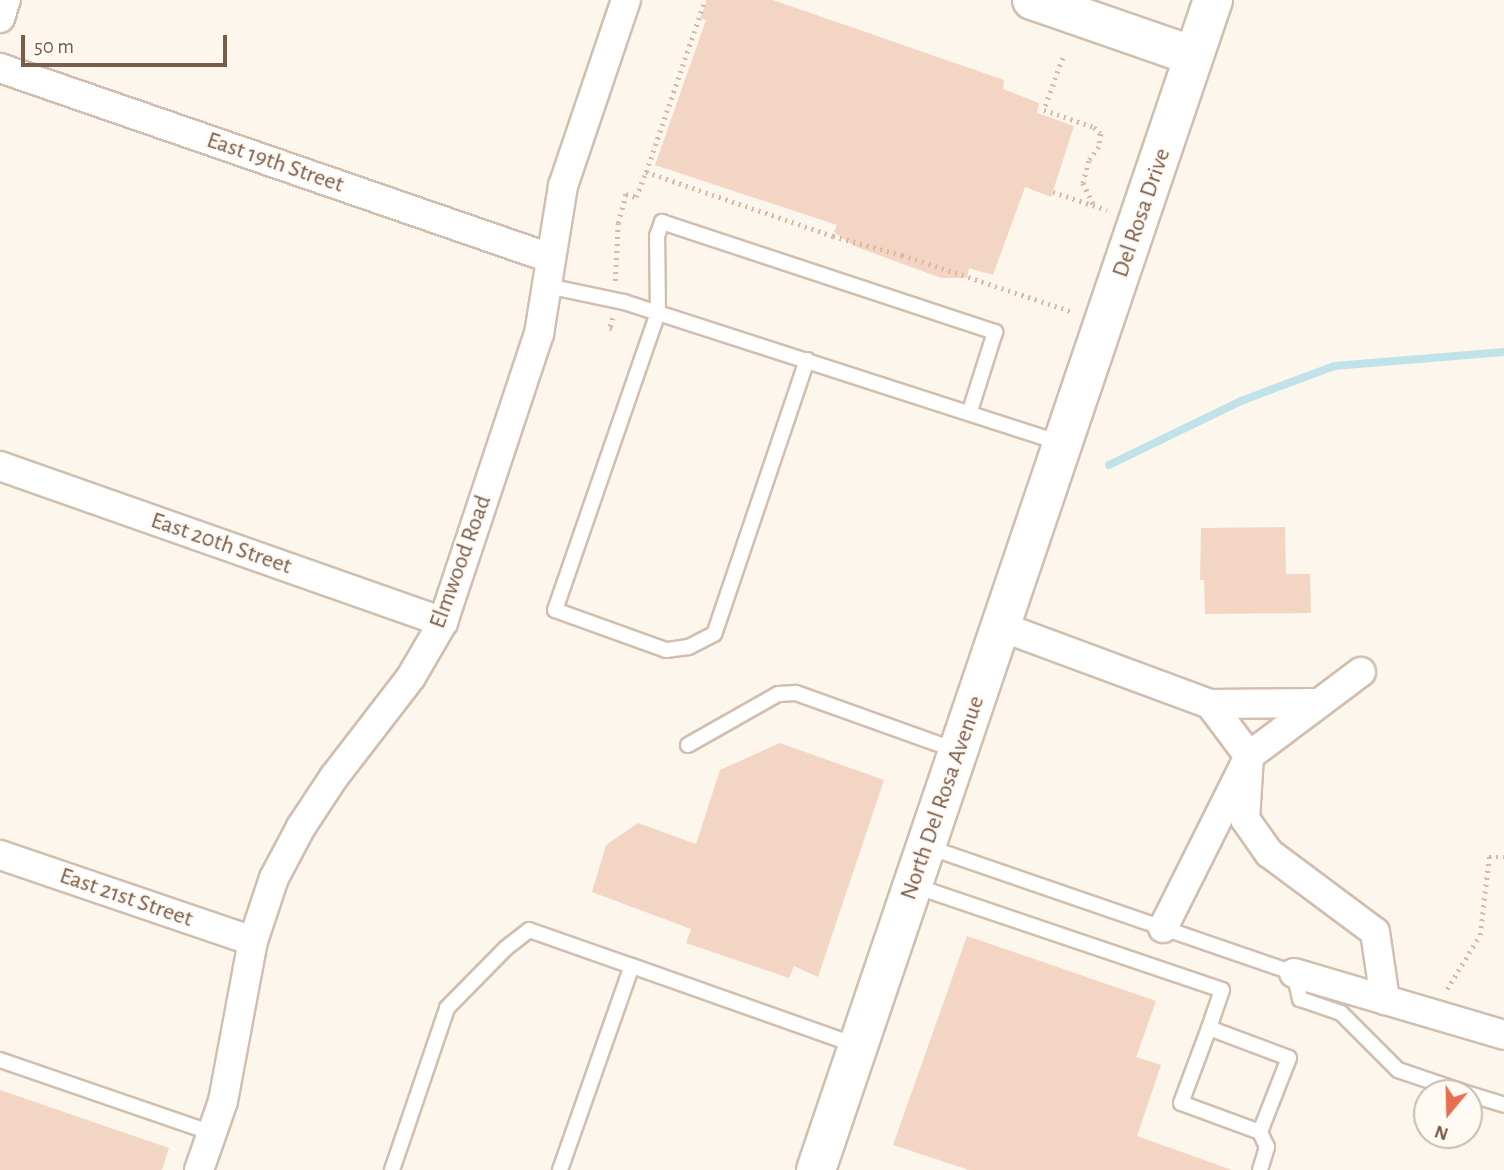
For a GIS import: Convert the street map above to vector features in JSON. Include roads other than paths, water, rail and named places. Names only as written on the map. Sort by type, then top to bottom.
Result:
[{"type":"main road","points":[[1032,0],[1194,56]]},
{"type":"main road","name":"Del Rosa Drive","points":[[1068,435],[1213,0]]},
{"type":"main road","name":"North Del Rosa Avenue","points":[[816,1170],[1068,435]]},
{"type":"street","points":[[0,18],[6,0]]},
{"type":"street","name":"Elmwood Road","points":[[199,1170],[223,1101],[253,941],[274,878],[301,827],[334,778],[411,677],[443,622],[540,334],[550,258],[564,186],[626,0]]},
{"type":"street","name":"East 19th Street","points":[[4,73],[550,258]]},
{"type":"street","name":"East 20th Street","points":[[0,466],[443,622]]},
{"type":"street","points":[[1002,626],[1210,704],[1319,703]]},
{"type":"street","points":[[1163,928],[1249,756],[1361,672]]},
{"type":"street","points":[[1210,704],[1249,756],[1245,819],[1269,853],[1376,932],[1385,1000]]},
{"type":"street","name":"East 21st Street","points":[[0,855],[253,941]]},
{"type":"street","points":[[1294,973],[1504,1035]]},
{"type":"lane","points":[[807,360],[714,635],[688,647],[666,650],[555,610],[658,313],[657,236],[662,222],[995,331],[970,411]]},
{"type":"lane","points":[[548,286],[624,302],[970,411],[1068,435]]},
{"type":"lane","points":[[688,746],[778,694],[796,693],[960,751]]},
{"type":"lane","points":[[927,847],[1294,973],[1300,999],[1341,1013],[1398,1070],[1425,1079]]},
{"type":"lane","points":[[913,886],[1222,990],[1181,1102],[1260,1132],[1267,1147],[1259,1170]]},
{"type":"lane","points":[[392,1170],[447,1008],[506,948],[529,930],[858,1046]]},
{"type":"lane","points":[[560,1170],[632,966]]},
{"type":"lane","points":[[1209,1028],[1289,1058],[1260,1132]]},
{"type":"lane","points":[[0,1060],[212,1133]]},
{"type":"lane","points":[[1483,1098],[1504,1105]]},
{"type":"waterway","points":[[1109,465],[1241,401],[1334,366],[1504,352]]}]
